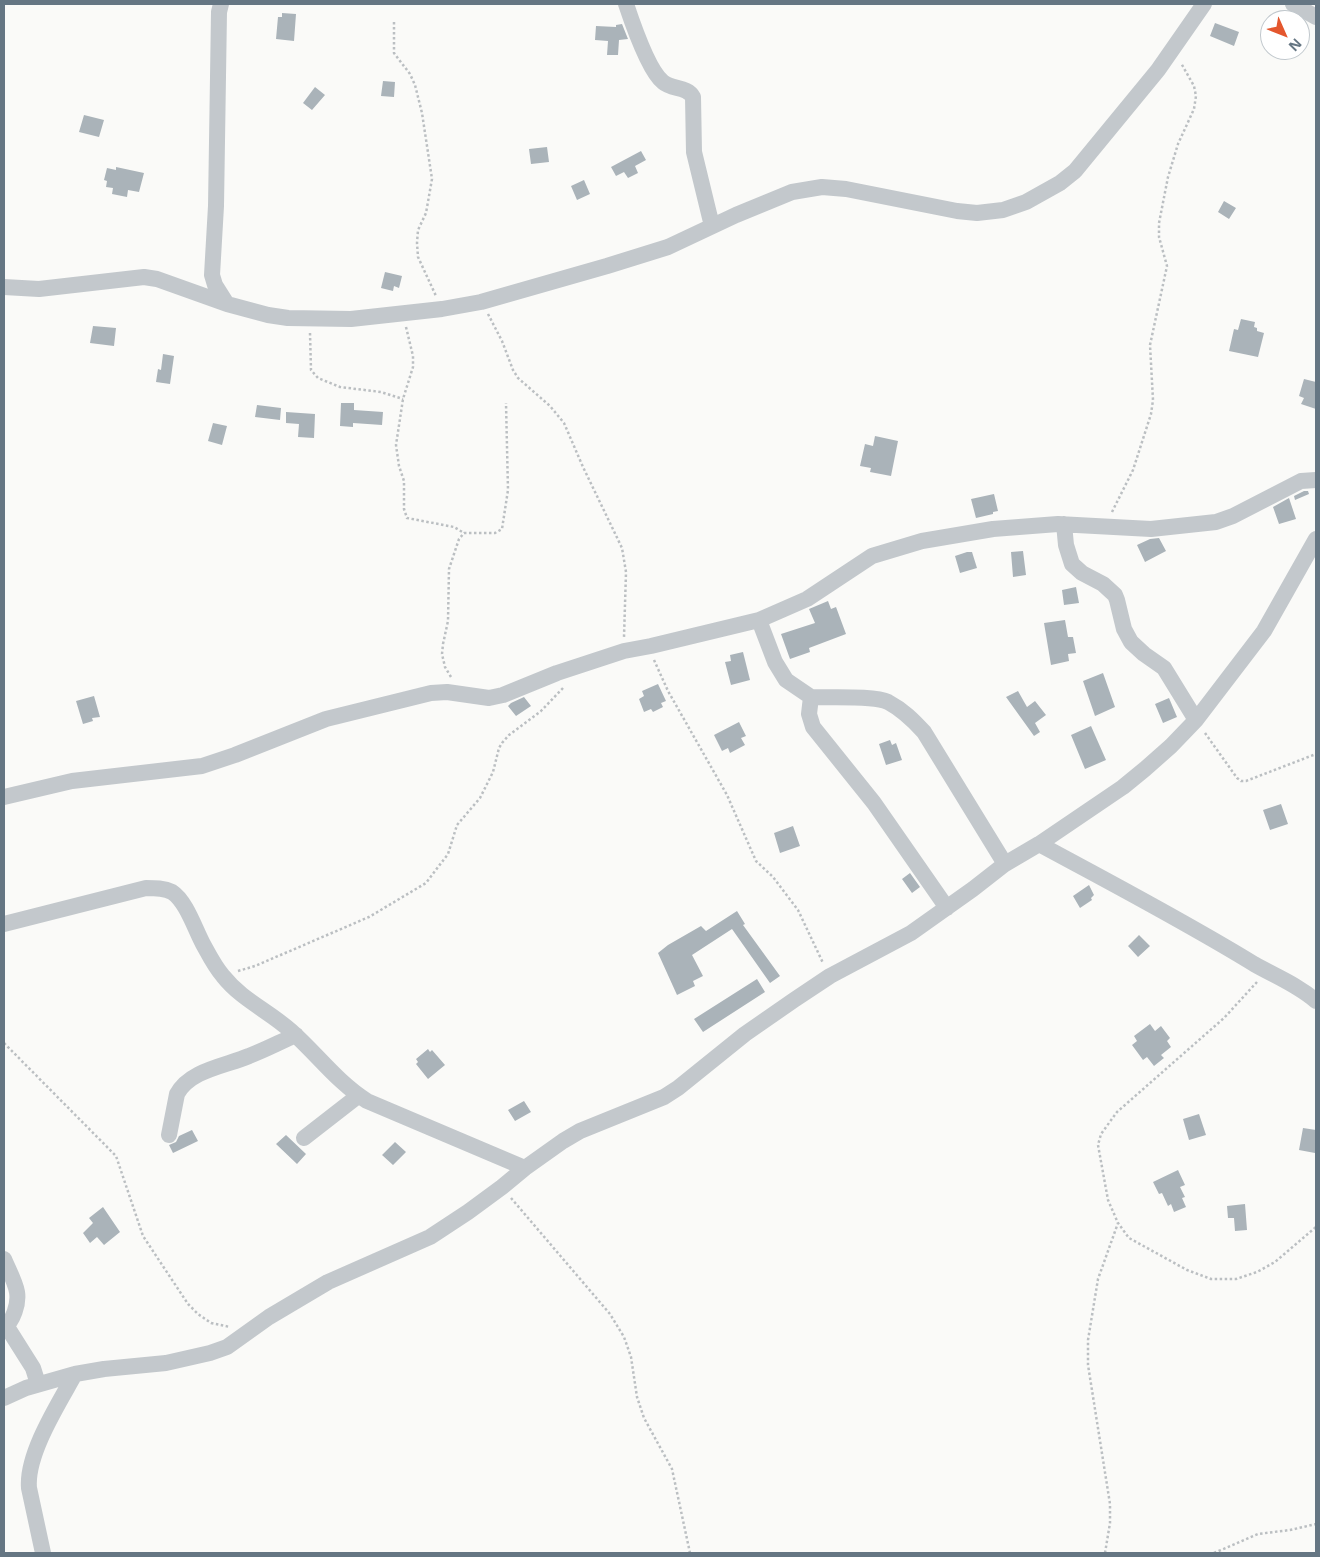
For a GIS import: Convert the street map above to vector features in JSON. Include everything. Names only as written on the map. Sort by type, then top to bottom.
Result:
[{"type":"street","points":[[221,4],[219,12],[216,206],[212,275],[215,285],[227,304]]},
{"type":"street","points":[[626,4],[635,32],[657,77],[669,86],[688,90],[693,97],[694,152],[712,226]]},
{"type":"street","points":[[4,287],[39,289],[144,277],[173,284],[227,304],[268,315],[288,318],[351,319],[442,309],[482,302],[668,247],[792,192],[822,188],[846,189],[958,211],[977,213],[1003,210],[1026,202],[1060,184],[1075,171],[1174,48],[1204,4]]},
{"type":"street","points":[[1293,4],[1316,17]]},
{"type":"street","points":[[4,797],[72,781],[202,766],[326,719],[430,693],[447,692],[489,698],[503,695],[557,673],[624,651],[759,620],[807,599],[872,556],[922,541],[993,529],[1064,524],[1151,529],[1216,522],[1233,516],[1301,481],[1316,480]]},
{"type":"street","points":[[1064,524],[1066,545],[1072,564],[1082,573],[1103,584],[1114,594],[1118,600],[1124,629],[1131,642],[1164,668],[1196,720]]},
{"type":"street","points":[[4,1398],[38,1384],[76,1374],[104,1369],[166,1363],[227,1347],[269,1317],[328,1282],[430,1237],[502,1187],[562,1141],[664,1097],[678,1088],[745,1034],[830,976],[910,933],[974,889],[1005,864],[1039,844],[1123,787],[1170,746],[1196,720],[1264,631],[1316,539]]},
{"type":"street","points":[[759,620],[774,662],[786,680],[811,698],[887,701],[908,715],[924,732],[1005,864]]},
{"type":"street","points":[[811,698],[809,714],[814,727],[874,803],[947,908]]},
{"type":"street","points":[[1039,844],[1194,927],[1316,1000]]},
{"type":"street","points":[[4,924],[146,888],[167,890],[174,893],[181,900],[203,945],[222,976],[242,996],[296,1035],[358,1096],[525,1168]]},
{"type":"street","points":[[169,1135],[177,1094],[186,1083],[199,1074],[249,1056],[296,1035]]},
{"type":"street","points":[[304,1138],[358,1096]]},
{"type":"street","points":[[4,1259],[17,1292],[14,1315],[4,1326],[32,1368],[38,1384]]},
{"type":"street","points":[[43,1553],[29,1488],[29,1476],[40,1442],[55,1410],[76,1374]]},
{"type":"path","points":[[394,22],[394,53],[410,74],[415,86],[422,113],[432,179],[426,212],[418,230],[418,257],[442,309]]},
{"type":"path","points":[[1106,525],[1133,470],[1151,414],[1153,400],[1150,345],[1167,266],[1159,237],[1159,223],[1168,177],[1178,144],[1194,109],[1196,96],[1194,86],[1174,48]]},
{"type":"path","points":[[482,302],[518,378],[550,406],[564,423],[622,548],[626,572],[624,651]]},
{"type":"path","points":[[403,313],[413,360],[413,367],[403,399],[396,444],[398,466],[404,481],[406,516],[454,527],[464,532],[495,533],[502,529],[508,490],[506,403]]},
{"type":"path","points":[[310,319],[311,370],[313,374],[340,387],[381,392],[403,399]]},
{"type":"path","points":[[452,679],[445,667],[443,644],[448,621],[449,569],[459,539],[464,532]]},
{"type":"path","points":[[651,646],[657,667],[668,691],[728,796],[756,861],[774,877],[798,910],[830,976]]},
{"type":"path","points":[[222,976],[255,966],[369,917],[426,883],[448,854],[457,825],[480,798],[493,772],[502,742],[508,735],[541,711],[564,686]]},
{"type":"path","points":[[1196,720],[1236,778],[1242,781],[1316,754]]},
{"type":"path","points":[[1267,971],[1224,1018],[1117,1112],[1101,1134],[1098,1145],[1108,1200],[1118,1223],[1129,1238],[1187,1270],[1211,1279],[1236,1279],[1257,1272],[1275,1262],[1316,1227]]},
{"type":"path","points":[[4,1043],[116,1156],[143,1236],[188,1304],[211,1323],[248,1332]]},
{"type":"path","points":[[502,1187],[610,1314],[624,1337],[632,1357],[637,1397],[644,1418],[672,1469],[690,1553]]},
{"type":"path","points":[[1105,1553],[1110,1523],[1110,1504],[1088,1365],[1088,1340],[1098,1279],[1118,1223]]},
{"type":"path","points":[[1214,1553],[1258,1534],[1316,1524]]},
{"type":"building","points":[[282,13],[296,14],[294,41],[276,39],[278,17],[282,17]]},
{"type":"building","points":[[1215,23],[1239,32],[1234,46],[1210,36]]},
{"type":"building","points":[[622,24],[628,39],[619,40],[618,55],[607,55],[608,41],[595,40],[596,26],[616,27],[616,25]]},
{"type":"building","points":[[383,81],[395,82],[394,97],[381,96]]},
{"type":"building","points":[[315,87],[325,95],[312,110],[303,103]]},
{"type":"building","points":[[84,115],[104,120],[99,137],[79,132]]},
{"type":"building","points":[[547,147],[549,162],[531,164],[529,149]]},
{"type":"building","points":[[641,151],[646,160],[635,166],[638,173],[628,178],[624,172],[616,176],[611,167]]},
{"type":"building","points":[[116,167],[144,173],[139,192],[128,190],[127,197],[112,194],[113,188],[106,187],[107,181],[104,180],[107,168],[116,170]]},
{"type":"building","points":[[584,180],[590,194],[577,200],[571,186]]},
{"type":"building","points":[[1224,201],[1236,208],[1229,219],[1218,212]]},
{"type":"building","points":[[385,272],[402,276],[399,288],[394,286],[393,291],[381,288]]},
{"type":"building","points":[[1241,319],[1255,322],[1254,327],[1257,328],[1257,331],[1264,333],[1258,357],[1229,351],[1234,329],[1238,330]]},
{"type":"building","points":[[93,326],[116,328],[114,346],[90,343]]},
{"type":"building","points":[[163,354],[174,356],[170,384],[156,382],[158,369],[161,370]]},
{"type":"building","points":[[1304,379],[1316,382],[1316,409],[1301,404],[1304,398],[1299,396]]},
{"type":"building","points":[[341,403],[354,403],[354,410],[383,412],[382,425],[353,423],[353,427],[340,426]]},
{"type":"building","points":[[257,405],[281,408],[280,420],[255,417]]},
{"type":"building","points":[[286,412],[315,414],[314,438],[298,437],[299,424],[286,423]]},
{"type":"building","points":[[213,423],[227,426],[222,445],[208,441]]},
{"type":"building","points":[[875,436],[898,441],[891,476],[870,472],[871,468],[860,466],[865,444],[873,446]]},
{"type":"building","points":[[1308,491],[1309,494],[1295,500],[1294,496]]},
{"type":"building","points":[[994,494],[998,511],[976,518],[971,499]]},
{"type":"building","points":[[1289,498],[1296,519],[1279,524],[1273,507]]},
{"type":"building","points":[[1159,538],[1166,551],[1145,562],[1137,545],[1150,539]]},
{"type":"building","points":[[1023,551],[1026,575],[1013,577],[1011,552]]},
{"type":"building","points":[[972,552],[977,568],[960,573],[955,556]]},
{"type":"building","points":[[1076,587],[1079,603],[1064,605],[1062,590]]},
{"type":"building","points":[[828,601],[831,609],[836,607],[846,634],[809,648],[810,652],[790,659],[781,634],[815,623],[809,609]]},
{"type":"building","points":[[1065,620],[1068,637],[1073,637],[1076,653],[1068,654],[1069,661],[1051,665],[1044,623]]},
{"type":"building","points":[[743,652],[750,680],[731,685],[725,662],[731,661],[730,655]]},
{"type":"building","points":[[1103,673],[1115,707],[1095,716],[1083,681]]},
{"type":"building","points":[[658,684],[666,701],[661,703],[663,707],[653,712],[651,709],[644,712],[639,699],[644,696],[642,691]]},
{"type":"building","points":[[1018,691],[1027,707],[1035,701],[1046,715],[1035,723],[1040,732],[1034,736],[1006,697]]},
{"type":"building","points":[[94,696],[100,717],[92,718],[93,721],[83,724],[76,701]]},
{"type":"building","points":[[524,697],[531,706],[516,716],[508,706]]},
{"type":"building","points":[[1169,698],[1177,717],[1163,723],[1155,704]]},
{"type":"building","points":[[739,722],[746,736],[741,738],[745,745],[730,753],[728,748],[722,751],[714,735]]},
{"type":"building","points":[[1091,726],[1106,760],[1085,769],[1071,735]]},
{"type":"building","points":[[890,740],[892,745],[896,743],[902,760],[886,765],[879,744]]},
{"type":"building","points":[[1281,804],[1288,824],[1270,830],[1263,810]]},
{"type":"building","points":[[793,826],[800,846],[780,853],[774,833]]},
{"type":"building","points":[[910,873],[920,887],[912,893],[902,879]]},
{"type":"building","points":[[1089,885],[1094,895],[1091,898],[1092,900],[1080,908],[1073,896]]},
{"type":"building","points":[[737,911],[745,924],[743,925],[780,976],[770,983],[732,929],[692,955],[703,976],[693,981],[695,986],[677,995],[658,953],[701,926],[706,931]]},
{"type":"building","points":[[1139,935],[1150,946],[1138,957],[1128,946]]},
{"type":"building","points":[[757,979],[765,992],[703,1032],[694,1019]]},
{"type":"building","points":[[1150,1024],[1155,1031],[1161,1026],[1170,1038],[1167,1041],[1171,1047],[1161,1055],[1164,1058],[1154,1066],[1147,1057],[1143,1060],[1132,1045],[1137,1041],[1134,1036]]},
{"type":"building","points":[[428,1049],[430,1052],[432,1050],[445,1065],[428,1079],[416,1064],[418,1062],[416,1059]]},
{"type":"building","points":[[524,1101],[531,1112],[515,1121],[508,1110]]},
{"type":"building","points":[[1199,1114],[1206,1135],[1189,1140],[1183,1119]]},
{"type":"building","points":[[1303,1128],[1316,1130],[1315,1153],[1299,1150]]},
{"type":"building","points":[[192,1130],[198,1141],[173,1153],[169,1145],[176,1142],[179,1136]]},
{"type":"building","points":[[286,1135],[306,1154],[297,1164],[276,1144]]},
{"type":"building","points":[[395,1142],[406,1152],[393,1165],[382,1155]]},
{"type":"building","points":[[1178,1170],[1185,1185],[1180,1187],[1185,1197],[1182,1198],[1186,1207],[1174,1212],[1171,1204],[1168,1206],[1162,1193],[1159,1194],[1153,1182]]},
{"type":"building","points":[[1245,1204],[1247,1230],[1235,1231],[1234,1218],[1228,1218],[1227,1206]]},
{"type":"building","points":[[103,1207],[120,1232],[104,1245],[97,1237],[90,1243],[83,1233],[93,1223],[89,1218]]}]
